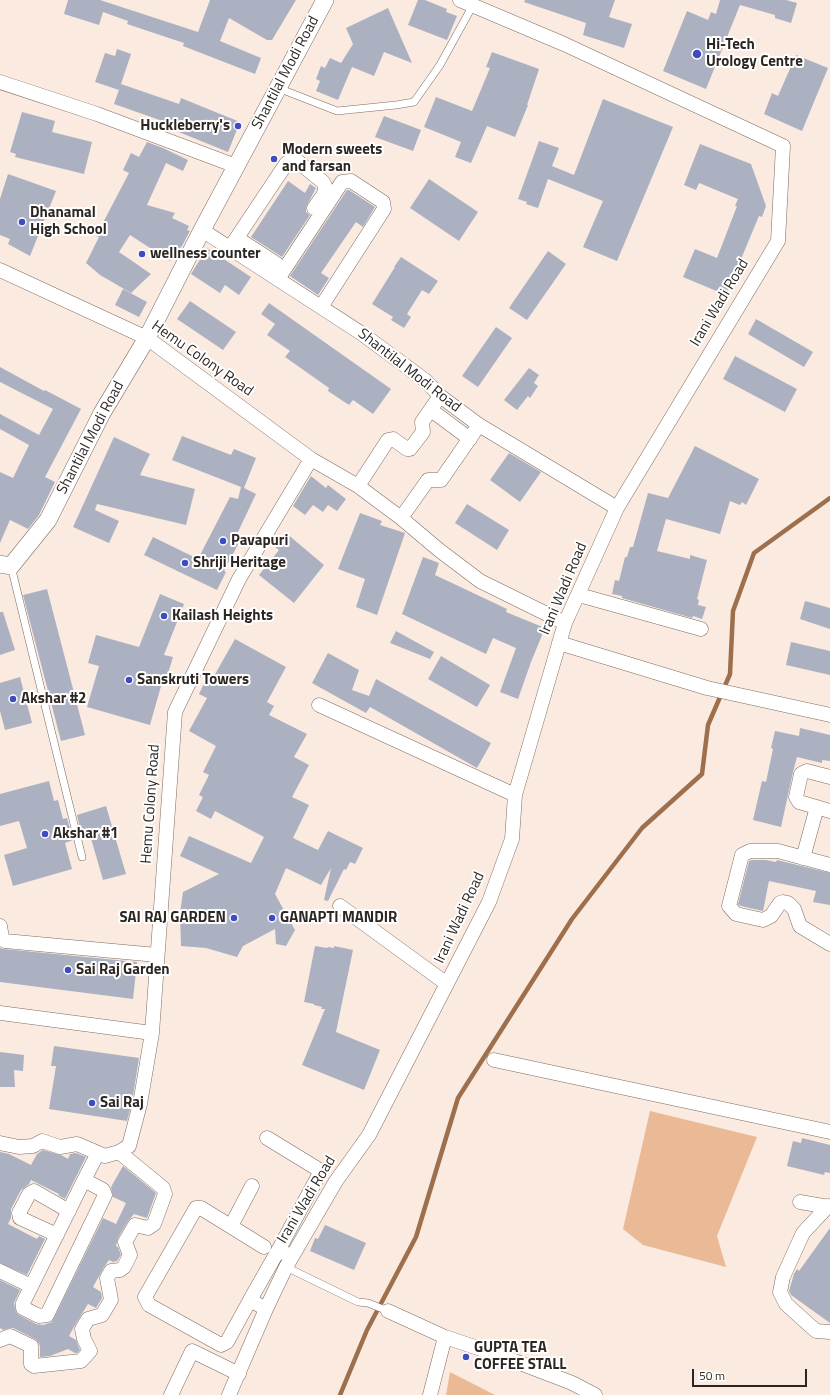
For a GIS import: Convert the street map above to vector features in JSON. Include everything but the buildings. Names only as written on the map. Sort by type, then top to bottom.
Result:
[{"type":"street","name":"Shantilal Modi Road","points":[[5,565],[48,520],[102,413],[148,338],[202,230],[326,0]]},
{"type":"street","name":"Irani Wadi Road","points":[[229,1395],[266,1309],[289,1262],[336,1181],[369,1135],[489,902],[512,839],[514,794],[565,623],[579,595],[617,508],[778,241],[783,146],[564,44],[467,3]]},
{"type":"street","points":[[0,82],[97,114],[236,166]]},
{"type":"street","points":[[233,243],[286,164],[292,159],[296,160],[323,182],[325,186],[324,194],[277,273]]},
{"type":"street","points":[[277,273],[342,182],[351,181],[377,198],[383,202],[384,209],[324,304]]},
{"type":"street","name":"Shantilal Modi Road","points":[[202,230],[233,243],[324,304],[426,381],[440,396],[479,425],[617,508]]},
{"type":"street","name":"Hemu Colony Road","points":[[0,270],[148,338],[311,459],[358,486],[480,581],[565,623]]},
{"type":"street","points":[[358,486],[388,440],[393,439],[407,449],[410,449],[423,432],[422,422],[440,396]]},
{"type":"street","points":[[431,410],[470,438]]},
{"type":"street","points":[[401,518],[428,480],[441,480],[479,425]]},
{"type":"street","name":"Hemu Colony Road","points":[[119,1152],[129,1146],[138,1111],[152,1033],[176,712],[239,579],[311,459]]},
{"type":"street","points":[[579,595],[701,630]]},
{"type":"street","points":[[559,642],[707,688],[830,715]]},
{"type":"street","points":[[319,705],[514,794]]},
{"type":"street","points":[[803,858],[824,809],[798,802],[796,797],[801,774],[808,771],[830,777]]},
{"type":"street","points":[[830,865],[778,851],[750,851],[742,855],[729,906],[736,914],[763,920],[771,916],[780,903],[788,903],[794,909],[800,926],[830,944]]},
{"type":"street","points":[[340,906],[447,984]]},
{"type":"street","points":[[0,926],[2,938],[5,942],[157,955]]},
{"type":"street","points":[[0,1013],[152,1033]]},
{"type":"street","points":[[494,1060],[830,1132]]},
{"type":"street","points":[[267,1138],[336,1181]]},
{"type":"street","points":[[0,1143],[19,1147],[33,1146],[42,1141],[60,1147],[76,1144],[105,1156],[119,1152],[162,1188],[165,1194],[154,1224],[148,1228],[135,1225],[125,1242],[130,1255],[124,1267],[120,1270],[111,1271],[107,1278],[111,1300],[102,1315],[88,1320],[82,1329],[84,1339],[90,1351],[81,1362],[34,1366],[31,1364],[31,1346],[10,1336],[0,1340]]},
{"type":"street","points":[[84,1180],[103,1190],[105,1195],[47,1316],[39,1316],[23,1308],[22,1303],[57,1236],[84,1180],[98,1153]]},
{"type":"street","points":[[264,1247],[201,1208],[196,1208],[145,1297],[149,1305],[221,1346],[227,1342],[321,1171]]},
{"type":"street","points":[[231,1226],[252,1186]]},
{"type":"street","points":[[57,1236],[20,1218],[19,1213],[29,1194],[34,1191],[69,1211]]},
{"type":"street","points":[[800,1202],[829,1206]]},
{"type":"street","points":[[829,1206],[803,1233],[783,1276],[780,1292],[786,1304],[816,1331],[830,1332]]},
{"type":"street","points":[[279,1249],[289,1262]]},
{"type":"street","points":[[0,1271],[31,1286]]},
{"type":"street","points":[[250,1300],[266,1309]]},
{"type":"street","points":[[388,1310],[445,1337],[507,1357],[572,1383],[595,1395]]},
{"type":"street","points":[[430,1395],[445,1337]]},
{"type":"street","points":[[171,1395],[192,1351],[239,1374]]},
{"type":"lane","points":[[278,88],[337,111],[414,102],[440,65],[467,3]]},
{"type":"lane","points":[[5,565],[82,857]]},
{"type":"lane","points":[[289,1262],[358,1302],[368,1303],[388,1310]]},
{"type":"shaded area","points":[[650,1111],[757,1137],[717,1236],[726,1267],[643,1245],[623,1229]]},
{"type":"shaded area","points":[[450,1372],[495,1395],[446,1395]]},
{"type":"waterway","points":[[340,1395],[367,1330],[416,1237],[458,1098],[572,919],[642,828],[702,774],[708,725],[730,674],[733,611],[754,553],[830,498]]},
{"type":"place","name":"Hi-Tech Urology Centre","points":[[697,54]]},
{"type":"place","name":"Huckleberry's","points":[[238,126]]},
{"type":"place","name":"Modern sweets and farsan","points":[[274,159]]},
{"type":"place","name":"Dhanamal High School","points":[[22,222]]},
{"type":"place","name":"wellness counter","points":[[142,254]]},
{"type":"place","name":"Pavapuri","points":[[223,541]]},
{"type":"place","name":"Shriji Heritage","points":[[185,563]]},
{"type":"place","name":"Kailash Heights","points":[[164,616]]},
{"type":"place","name":"Sanskruti Towers","points":[[129,680]]},
{"type":"place","name":"Akshar #2","points":[[13,699]]},
{"type":"place","name":"Akshar #1","points":[[45,834]]},
{"type":"place","name":"SAI RAJ GARDEN","points":[[234,918]]},
{"type":"place","name":"GANAPTI MANDIR","points":[[272,918]]},
{"type":"place","name":"Sai Raj Garden","points":[[68,970]]},
{"type":"place","name":"Sai Raj","points":[[92,1103]]},
{"type":"place","name":"GUPTA TEA COFFEE STALL","points":[[466,1357]]}]
